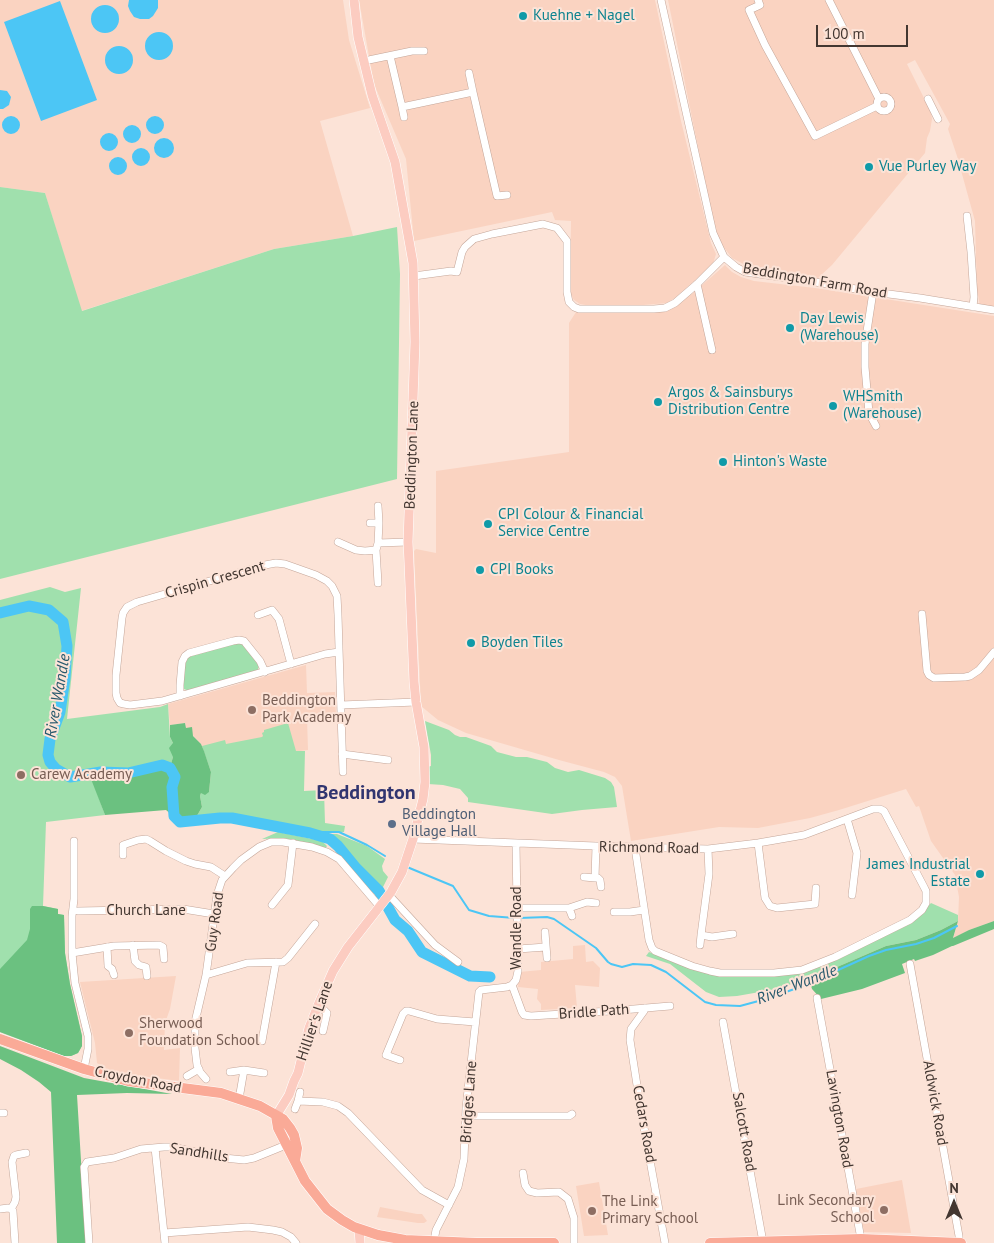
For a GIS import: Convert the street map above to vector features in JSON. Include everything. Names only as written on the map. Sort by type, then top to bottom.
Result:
[{"type":"highway","name":"Croydon Road","points":[[0,1039],[84,1069],[128,1081],[221,1094],[260,1106],[283,1119],[290,1128],[297,1148],[295,1162]]},
{"type":"highway","name":"Croydon Road","points":[[276,1116],[278,1128],[305,1181],[327,1209],[348,1224],[398,1241],[554,1243]]},
{"type":"highway","points":[[710,1243],[861,1239],[960,1243]]},
{"type":"main road","name":"Beddington Lane","points":[[354,0],[358,37],[372,95],[395,162],[414,276],[415,342],[408,542],[416,702],[424,747],[425,774],[423,799],[406,862],[389,895],[380,907]]},
{"type":"main road","name":"Hillier's Lane","points":[[276,1116],[289,1095],[298,1073],[304,1044],[326,985],[341,956],[380,907]]},
{"type":"main road","points":[[359,1229],[360,1243]]},
{"type":"street","name":"Beddington Farm Road","points":[[661,0],[713,233],[724,256],[745,272],[994,310]]},
{"type":"street","points":[[758,0],[760,4],[749,10],[765,45],[815,136],[878,103],[829,0]]},
{"type":"street","points":[[364,62],[412,51],[424,51]]},
{"type":"street","points":[[390,56],[404,118]]},
{"type":"street","points":[[469,73],[497,196],[507,194]]},
{"type":"street","points":[[402,107],[473,92]]},
{"type":"street","points":[[928,98],[938,119]]},
{"type":"street","points":[[967,216],[974,297],[973,307]]},
{"type":"street","points":[[414,276],[451,271],[457,272],[462,252],[474,239],[544,224],[557,228],[566,241],[567,298],[574,308],[654,309],[665,308],[675,303],[697,284],[724,256]]},
{"type":"street","points":[[697,284],[712,350]]},
{"type":"street","points":[[873,292],[865,344],[865,357],[869,413],[876,426]]},
{"type":"street","points":[[378,506],[378,583]]},
{"type":"street","points":[[370,523],[379,523]]},
{"type":"street","points":[[338,542],[356,550],[365,551],[377,546],[408,542]]},
{"type":"street","name":"Crispin Crescent","points":[[180,696],[162,701],[130,705],[120,703],[117,698],[116,675],[121,626],[123,613],[127,607],[137,602],[271,563],[285,564],[322,578],[332,586],[338,603],[343,772]]},
{"type":"street","points":[[258,615],[272,610],[279,618],[292,664]]},
{"type":"street","points":[[922,614],[927,671],[934,678],[970,676],[979,670],[994,652]]},
{"type":"street","points":[[265,672],[260,661],[244,641],[233,640],[189,653],[185,656],[182,662],[180,696],[265,672],[325,654],[339,652]]},
{"type":"street","points":[[341,705],[416,702]]},
{"type":"street","points":[[342,754],[388,760]]},
{"type":"street","name":"Richmond Road","points":[[413,839],[708,849],[804,835],[873,809],[880,809],[884,811],[926,891],[926,903],[922,910],[910,920],[826,961],[802,970],[779,973],[720,973],[700,969],[653,950],[649,940],[644,910]]},
{"type":"street","points":[[847,819],[857,853],[852,895]]},
{"type":"street","points":[[123,856],[123,845],[146,839],[186,861],[211,867],[225,876]]},
{"type":"street","points":[[74,841],[75,910],[72,952],[75,983],[88,1036],[88,1049],[84,1069]]},
{"type":"street","name":"Guy Road","points":[[206,1079],[199,1069],[195,1048],[195,1022],[206,975],[219,889],[225,876],[241,860],[262,845],[271,842],[293,843],[320,850],[339,859],[380,907]]},
{"type":"street","points":[[758,842],[765,898],[770,906],[777,908],[815,904],[816,888]]},
{"type":"street","points":[[272,906],[288,885],[293,843]]},
{"type":"street","name":"Wandle Road","points":[[516,843],[518,949],[517,977],[512,985],[521,1010]]},
{"type":"street","points":[[595,878],[596,846]]},
{"type":"street","points":[[614,912],[644,910],[635,848]]},
{"type":"street","points":[[700,945],[709,874],[708,849]]},
{"type":"street","points":[[584,877],[598,878],[601,887]]},
{"type":"street","points":[[389,895],[435,945],[458,962]]},
{"type":"street","points":[[517,910],[569,908],[587,902],[596,902]]},
{"type":"street","points":[[569,908],[572,916]]},
{"type":"street","name":"Church Lane","points":[[75,910],[183,909],[214,914]]},
{"type":"street","points":[[206,975],[247,963],[283,962],[315,924]]},
{"type":"street","points":[[545,932],[547,958]]},
{"type":"street","points":[[701,935],[712,937],[733,934]]},
{"type":"street","points":[[72,952],[133,945],[161,946],[164,950],[164,959]]},
{"type":"street","points":[[133,945],[135,961],[139,965],[146,967],[147,976]]},
{"type":"street","points":[[107,947],[108,966],[112,969],[114,975]]},
{"type":"street","points":[[518,949],[546,947]]},
{"type":"street","points":[[262,1041],[276,962]]},
{"type":"street","name":"Aldwick Road","points":[[910,964],[960,1243]]},
{"type":"street","name":"Bridges Lane","points":[[428,1242],[435,1233],[458,1187],[462,1168],[478,993],[480,990],[512,985]]},
{"type":"street","name":"Lavington Road","points":[[817,998],[861,1239]]},
{"type":"street","name":"Bridle Path","points":[[521,1010],[524,1014],[531,1016],[670,1006]]},
{"type":"street","points":[[317,1007],[324,1010],[327,1014],[322,1031]]},
{"type":"street","name":"Cedars Road","points":[[645,1008],[631,1029],[630,1040],[665,1243]]},
{"type":"street","points":[[400,1060],[386,1055],[402,1016],[406,1011],[437,1019],[475,1022]]},
{"type":"street","name":"Salcott Road","points":[[724,1022],[763,1242]]},
{"type":"street","points":[[187,1076],[199,1069]]},
{"type":"street","points":[[239,1099],[244,1070]]},
{"type":"street","points":[[230,1072],[244,1070],[264,1073]]},
{"type":"street","points":[[295,1108],[300,1092]]},
{"type":"street","points":[[298,1101],[323,1102],[343,1109],[422,1190],[449,1204]]},
{"type":"street","points":[[466,1116],[569,1116],[572,1114]]},
{"type":"street","name":"Sandhills","points":[[89,1243],[84,1167],[89,1162],[114,1158],[141,1149],[172,1147],[215,1156],[238,1159],[254,1158],[286,1145]]},
{"type":"street","points":[[155,1148],[165,1243]]},
{"type":"street","points":[[11,1209],[16,1200],[12,1168],[14,1156],[26,1153]]},
{"type":"street","points":[[523,1173],[525,1185],[529,1191],[537,1193],[559,1192],[568,1199],[574,1218],[574,1243]]},
{"type":"street","points":[[0,1209],[11,1209]]},
{"type":"street","points":[[11,1209],[13,1211],[15,1243]]},
{"type":"street","points":[[164,1233],[248,1227],[282,1232],[296,1243]]},
{"type":"shaded area","points":[[0,0],[343,0],[349,40],[370,108],[320,121],[353,236],[274,249],[81,311],[45,193],[0,187]]},
{"type":"shaded area","points":[[359,0],[655,0],[681,121],[711,243],[716,254],[713,264],[667,303],[591,306],[580,304],[574,300],[570,293],[571,221],[555,220],[552,212],[414,241],[406,159],[374,84]]},
{"type":"shaded area","points":[[668,0],[994,0],[994,308],[980,306],[977,290],[975,221],[948,129],[950,124],[915,60],[907,64],[931,112],[932,119],[925,153],[832,265],[818,278],[751,268],[732,258],[722,245],[715,230]]},
{"type":"shaded area","points":[[725,265],[741,277],[754,281],[815,288],[994,316],[994,921],[969,930],[953,939],[958,921],[959,897],[955,875],[931,841],[919,806],[916,807],[906,789],[810,818],[758,828],[719,827],[631,841],[622,786],[615,777],[604,772],[466,733],[438,720],[421,706],[414,551],[416,549],[436,553],[436,471],[569,452],[569,323],[576,312],[663,312],[692,294]]},
{"type":"shaded area","name":"Beddington Park Academy","points":[[306,665],[307,693],[335,692],[336,717],[307,718],[308,750],[208,762],[201,744],[186,728],[185,723],[170,725],[168,704]]},
{"type":"shaded area","points":[[585,945],[586,962],[593,961],[600,968],[599,987],[575,985],[577,1008],[541,1010],[541,1004],[537,999],[538,989],[518,987],[519,972],[541,970],[541,962],[573,959],[573,946]]},
{"type":"shaded area","name":"Sherwood Foundation School","points":[[176,976],[170,1009],[165,1023],[164,1050],[180,1048],[179,1081],[111,1072],[97,1063],[95,1043],[80,982]]},
{"type":"shaded area","name":"Link Secondary School","points":[[902,1180],[911,1233],[864,1232],[856,1189]]},
{"type":"shaded area","name":"The Link Primary School","points":[[599,1182],[608,1235],[584,1236],[576,1186]]},
{"type":"shaded area","points":[[380,1207],[422,1214],[427,1221],[418,1223],[377,1217]]},
{"type":"green space","points":[[0,187],[45,193],[82,311],[274,249],[397,227],[400,274],[397,479],[0,579]]},
{"type":"green space","points":[[50,587],[65,592],[81,588],[67,719],[160,707],[168,704],[170,737],[173,743],[171,764],[128,776],[101,775],[92,779],[105,815],[46,822],[43,906],[58,909],[58,914],[64,915],[65,953],[82,1036],[82,1046],[78,1053],[71,1056],[64,1056],[0,1032],[0,600]]},
{"type":"green space","points":[[241,642],[259,664],[258,670],[189,691],[184,689],[182,686],[185,662],[188,657]]},
{"type":"green space","points":[[425,721],[449,730],[460,737],[466,737],[491,746],[497,752],[547,762],[555,768],[568,772],[579,770],[605,778],[614,787],[617,807],[552,814],[468,802],[468,798],[460,789],[428,784],[427,767],[431,766],[431,755]]},
{"type":"green space","points":[[185,723],[186,728],[192,727],[193,736],[201,744],[211,772],[209,792],[205,795],[201,793],[202,807],[194,821],[180,822],[166,810],[105,815],[91,779],[101,775],[128,776],[171,764],[173,757],[169,748],[173,743],[170,737],[170,725]]},
{"type":"green space","points":[[288,723],[296,751],[305,751],[304,791],[324,790],[325,823],[345,826],[344,832],[310,833],[232,818],[194,821],[202,807],[201,793],[209,792],[211,772],[202,746],[225,740],[226,744],[262,737],[264,730]]},
{"type":"green space","points":[[278,832],[322,841],[327,846],[325,849],[314,844],[283,838],[262,839]]},
{"type":"green space","points":[[323,834],[337,834],[367,846],[385,859],[382,866],[383,871],[388,877],[382,889],[353,861],[335,838]]},
{"type":"green space","points":[[931,903],[958,915],[958,921],[916,940],[886,946],[809,979],[771,990],[719,997],[706,992],[670,964],[646,956],[649,952],[694,970],[804,970],[920,915]]},
{"type":"green space","points":[[32,906],[58,909],[58,914],[64,915],[65,953],[82,1036],[82,1046],[78,1053],[71,1056],[64,1056],[0,1032],[0,969],[27,940],[30,929],[30,909]]},
{"type":"green space","points":[[958,921],[953,938],[994,921],[994,929],[933,955],[902,964],[905,973],[862,989],[821,999],[812,989],[809,979],[886,946],[916,940]]},
{"type":"green space","points":[[0,1046],[84,1078],[172,1094],[77,1095],[86,1243],[57,1243],[51,1092],[21,1070],[0,1059]]},
{"type":"water","points":[[129,0],[158,0],[158,8],[149,19],[140,19],[134,17],[130,11],[128,6]]},
{"type":"water","points":[[60,1],[97,100],[41,121],[4,22]]},
{"type":"water","points":[[105,5],[115,9],[119,19],[115,29],[105,33],[95,29],[91,19],[95,9]]},
{"type":"water","points":[[159,32],[169,36],[173,46],[169,56],[159,60],[149,56],[145,46],[149,36]]},
{"type":"water","points":[[119,46],[129,50],[133,60],[129,70],[119,74],[109,70],[105,60],[109,50]]},
{"type":"water","points":[[0,90],[7,91],[11,97],[9,105],[3,109],[0,109]]},
{"type":"water","points":[[11,116],[17,119],[20,125],[17,131],[11,134],[5,131],[2,125],[5,119]]},
{"type":"water","points":[[155,116],[161,119],[164,125],[161,131],[155,134],[149,131],[146,125],[149,119]]},
{"type":"water","points":[[132,125],[138,128],[141,134],[138,140],[132,143],[126,140],[123,134],[126,128]]},
{"type":"water","points":[[109,133],[115,136],[118,142],[115,148],[109,151],[103,148],[100,142],[103,136]]},
{"type":"water","points":[[164,138],[171,141],[174,148],[171,155],[164,158],[157,155],[154,148],[157,141]]},
{"type":"water","points":[[137,148],[145,148],[150,153],[148,164],[137,166],[132,161],[132,153]]},
{"type":"water","points":[[118,157],[124,160],[127,166],[124,172],[118,175],[112,172],[109,166],[112,160]]},
{"type":"waterway","name":"River Wandle","points":[[0,613],[29,606],[49,610],[63,622],[67,646],[65,678],[60,712],[50,739],[48,755],[50,762],[56,769],[70,777],[101,772],[128,773],[162,765],[170,768],[175,777],[172,787],[174,816],[180,822],[232,818],[310,833],[330,839],[379,891],[395,920],[408,931],[422,952],[470,976],[490,977]]},
{"type":"waterway","name":"River Wandle","points":[[310,833],[339,832],[385,856]]},
{"type":"waterway","name":"River Wandle","points":[[407,867],[453,886],[469,910],[489,916],[515,918]]},
{"type":"waterway","name":"River Wandle","points":[[519,918],[547,917],[554,919],[596,948],[611,964],[622,967],[633,964],[651,965],[666,972],[705,1002],[716,1005],[740,1006],[803,986],[886,950],[934,938],[957,926]]},
{"type":"place","name":"Kuehne + Nagel","points":[[523,16]]},
{"type":"place","name":"Vue Purley Way","points":[[869,167]]},
{"type":"place","name":"Day Lewis (Warehouse)","points":[[790,328]]},
{"type":"place","name":"Argos & Sainsburys Distribution Centre","points":[[658,402]]},
{"type":"place","name":"WHSmith (Warehouse)","points":[[833,406]]},
{"type":"place","name":"Hinton's Waste","points":[[723,462]]},
{"type":"place","name":"CPI Colour & Financial Service Centre","points":[[488,524]]},
{"type":"place","name":"CPI Books","points":[[480,570]]},
{"type":"place","name":"Boyden Tiles","points":[[471,643]]},
{"type":"place","name":"Beddington Park Academy","points":[[252,710]]},
{"type":"place","name":"Carew Academy","points":[[21,775]]},
{"type":"place","name":"Beddington Village Hall","points":[[392,824]]},
{"type":"place","name":"James Industrial Estate","points":[[980,874]]},
{"type":"place","name":"Sherwood Foundation School","points":[[129,1033]]},
{"type":"place","name":"Link Secondary School","points":[[884,1210]]},
{"type":"place","name":"The Link Primary School","points":[[592,1211]]},
{"type":"district","name":"Beddington","points":[[366,793]]}]
